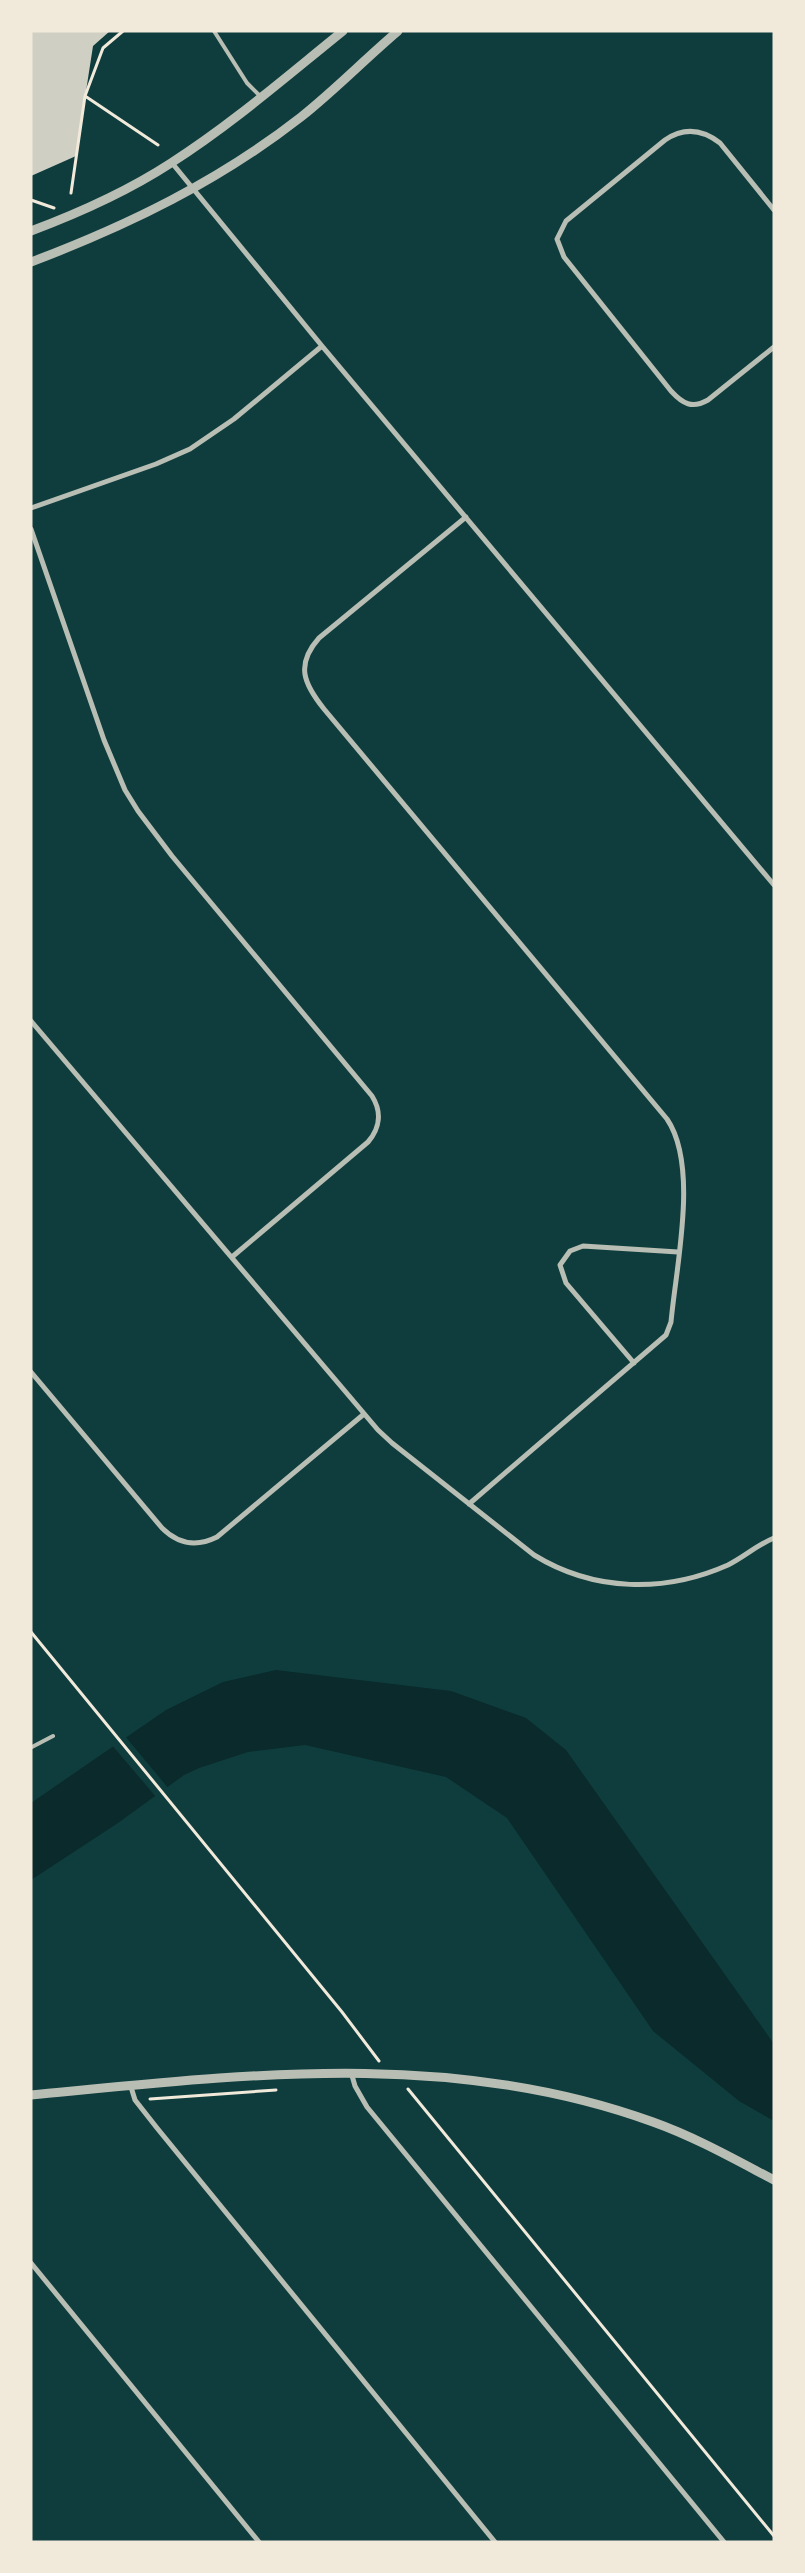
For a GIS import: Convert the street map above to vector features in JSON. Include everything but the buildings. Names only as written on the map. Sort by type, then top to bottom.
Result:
[{"type":"street","points":[[31,231],[101,201],[172,163],[261,97],[343,31]]},
{"type":"street","points":[[31,262],[140,217],[194,190],[250,154],[301,117],[398,31]]},
{"type":"street","points":[[774,210],[720,143],[709,135],[688,130],[677,133],[665,140],[566,220],[557,239],[564,257],[671,391],[685,404],[696,406],[708,400],[774,347]]},
{"type":"street","points":[[172,163],[322,346],[774,885]]},
{"type":"street","points":[[31,508],[156,464],[190,449],[234,419],[322,346]]},
{"type":"street","points":[[466,517],[319,638],[308,655],[304,667],[305,678],[312,694],[324,710],[673,1127],[680,1145],[684,1165],[670,1329],[661,1340],[469,1504]]},
{"type":"street","points":[[31,529],[104,740],[125,790],[138,811],[172,856],[372,1096],[377,1106],[378,1127],[368,1142],[232,1257]]},
{"type":"street","points":[[31,1021],[364,1414],[392,1444],[546,1562],[580,1577],[609,1583],[658,1584],[695,1577],[730,1564],[771,1539]]},
{"type":"street","points":[[634,1363],[566,1283],[560,1265],[570,1251],[583,1246],[678,1252]]},
{"type":"street","points":[[31,1372],[162,1528],[178,1540],[192,1543],[205,1542],[218,1537],[364,1414]]},
{"type":"street","points":[[351,2072],[355,2086],[367,2107],[724,2542]]},
{"type":"street","points":[[31,2095],[131,2086],[351,2072],[418,2074],[472,2080],[591,2102],[673,2130],[774,2180]]},
{"type":"street","points":[[131,2086],[135,2100],[495,2542]]},
{"type":"street","points":[[31,2263],[258,2542]]},
{"type":"lane","points":[[214,31],[247,83],[261,97]]},
{"type":"lane","points":[[32,1747],[53,1736]]},
{"type":"path","points":[[71,193],[85,96],[102,48],[123,31]]},
{"type":"path","points":[[85,96],[158,145]]},
{"type":"path","points":[[31,1632],[379,2061]]},
{"type":"path","points":[[406,2086],[774,2536]]},
{"type":"path","points":[[159,2099],[284,2090]]},
{"type":"water","points":[[276,1670],[451,1691],[526,1718],[566,1750],[774,2044],[774,2121],[739,2101],[653,2031],[507,1818],[446,1777],[305,1745],[248,1752],[199,1768],[184,1775],[118,1823],[31,1880],[31,1803],[166,1710],[223,1682]]},
{"type":"pier","points":[[124,1735],[169,1789],[157,1798],[111,1744]]}]
